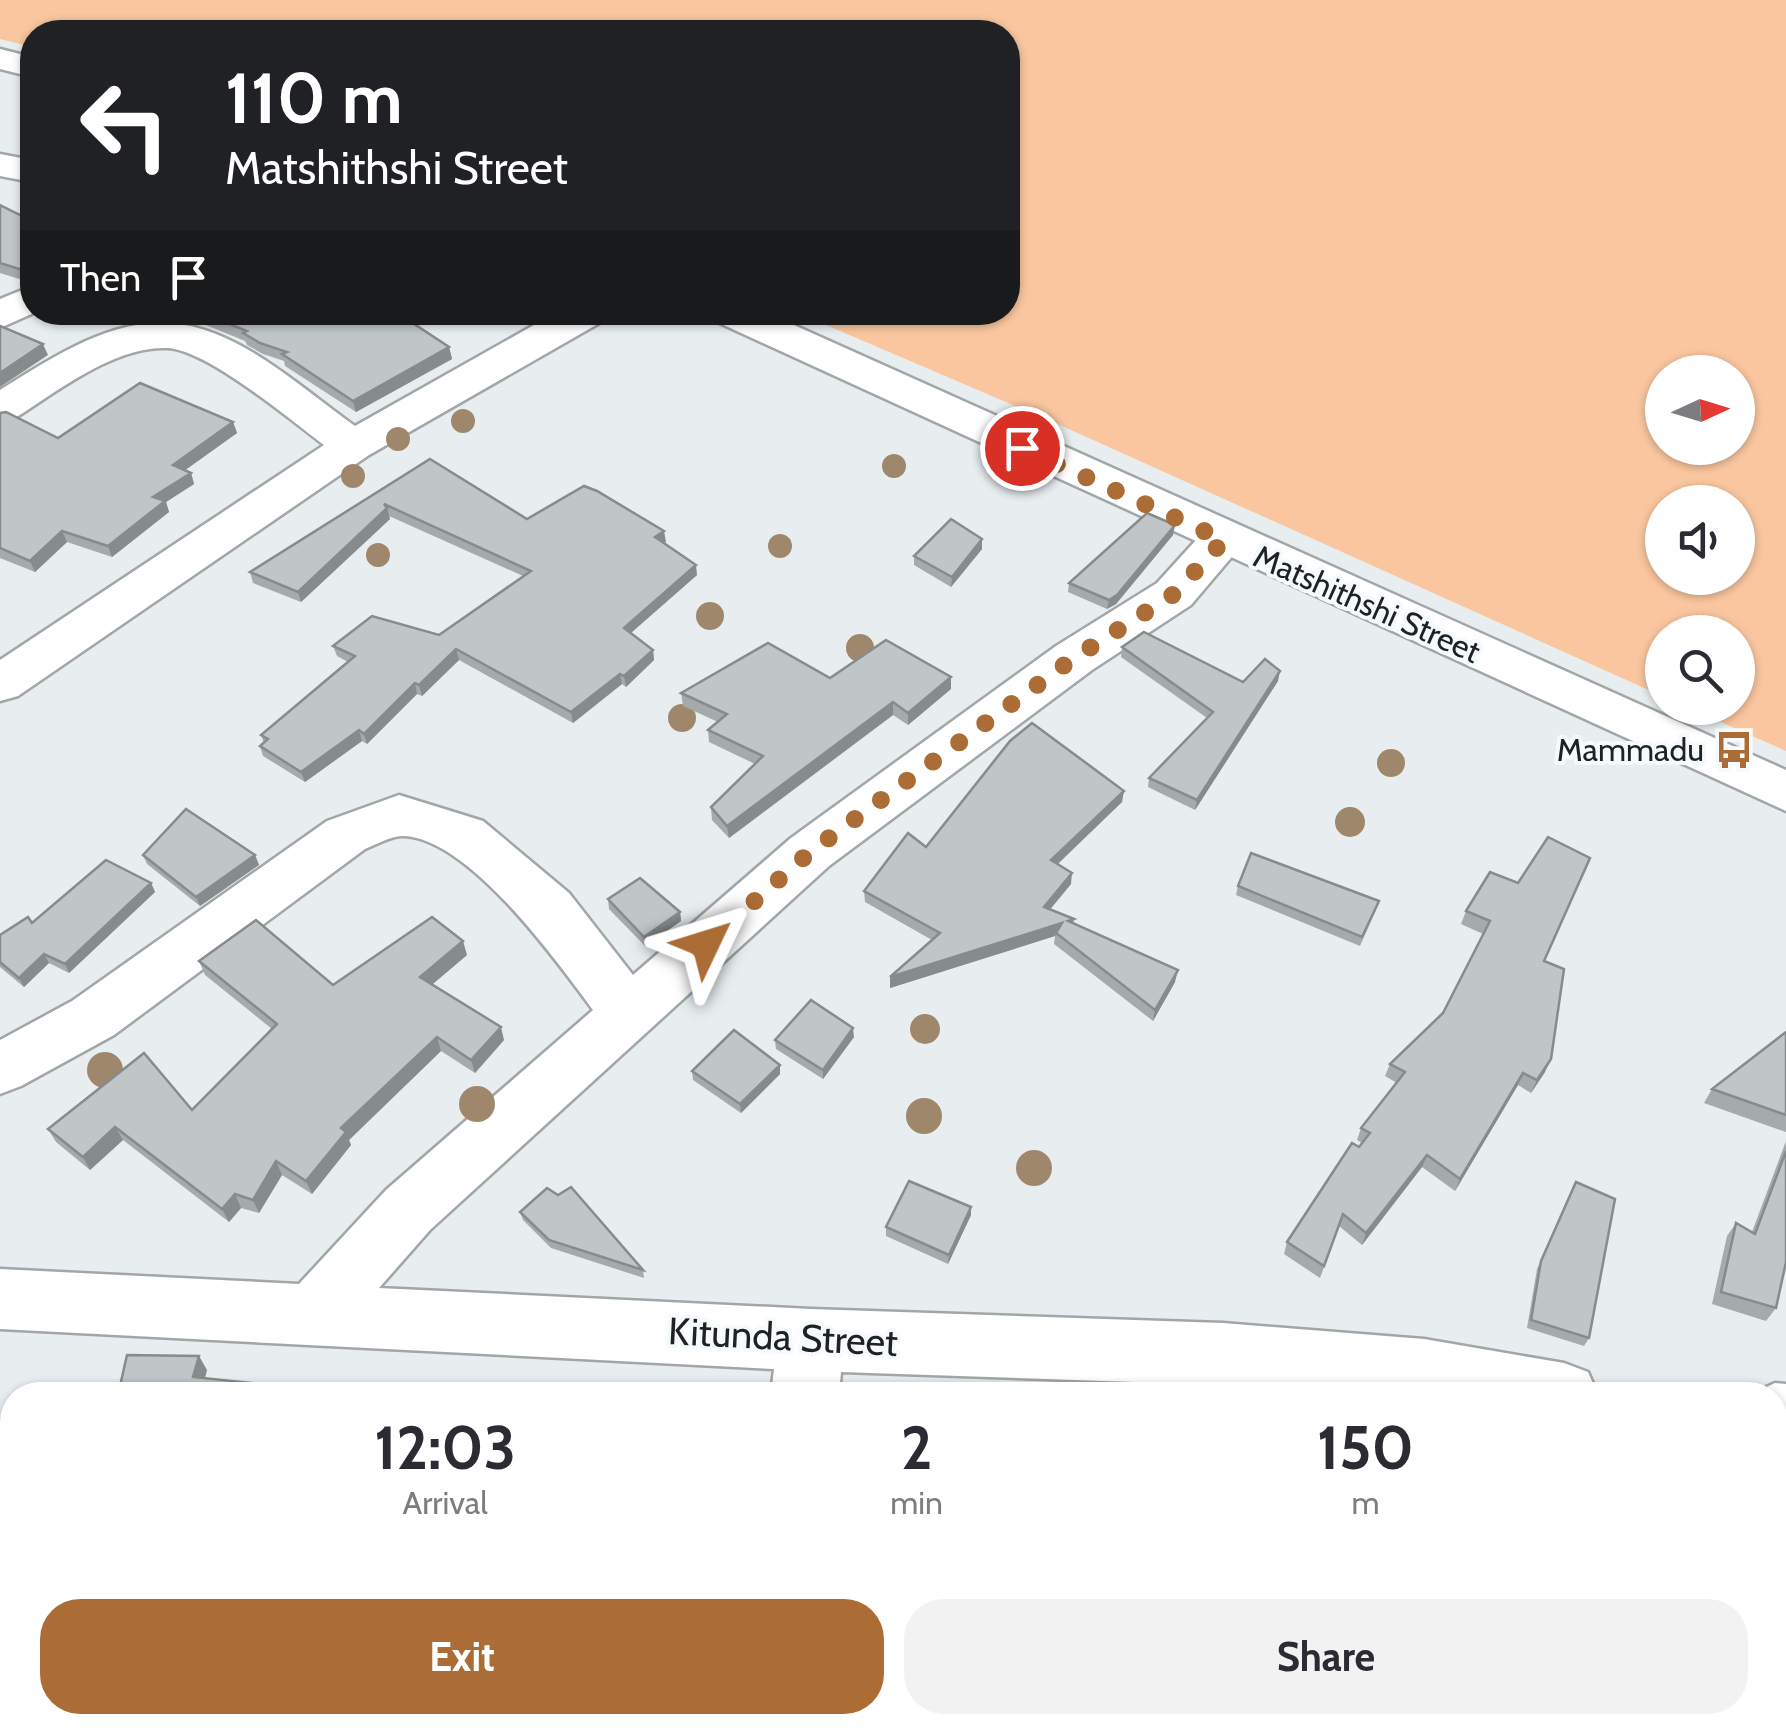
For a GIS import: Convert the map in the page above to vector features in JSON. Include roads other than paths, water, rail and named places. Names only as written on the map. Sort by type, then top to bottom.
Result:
[{"type":"main road","points":[[0,684],[353,445],[565,325]]},
{"type":"main road","name":"Matshithshi Street","points":[[758,325],[1224,540],[1786,792]]},
{"type":"main road","points":[[0,409],[48,379],[116,346],[169,335],[206,344],[353,445]]},
{"type":"main road","points":[[314,1315],[408,1210],[810,852],[1074,658],[1174,594],[1224,540]]},
{"type":"main road","points":[[0,1070],[93,1018],[346,835],[398,816],[464,835],[549,908],[628,1012]]},
{"type":"main road","name":"Kitunda Street","points":[[0,1299],[314,1315],[808,1367],[1223,1354],[1424,1370],[1491,1382]]},
{"type":"place","name":"Mammadu","points":[[1734,750]]}]
